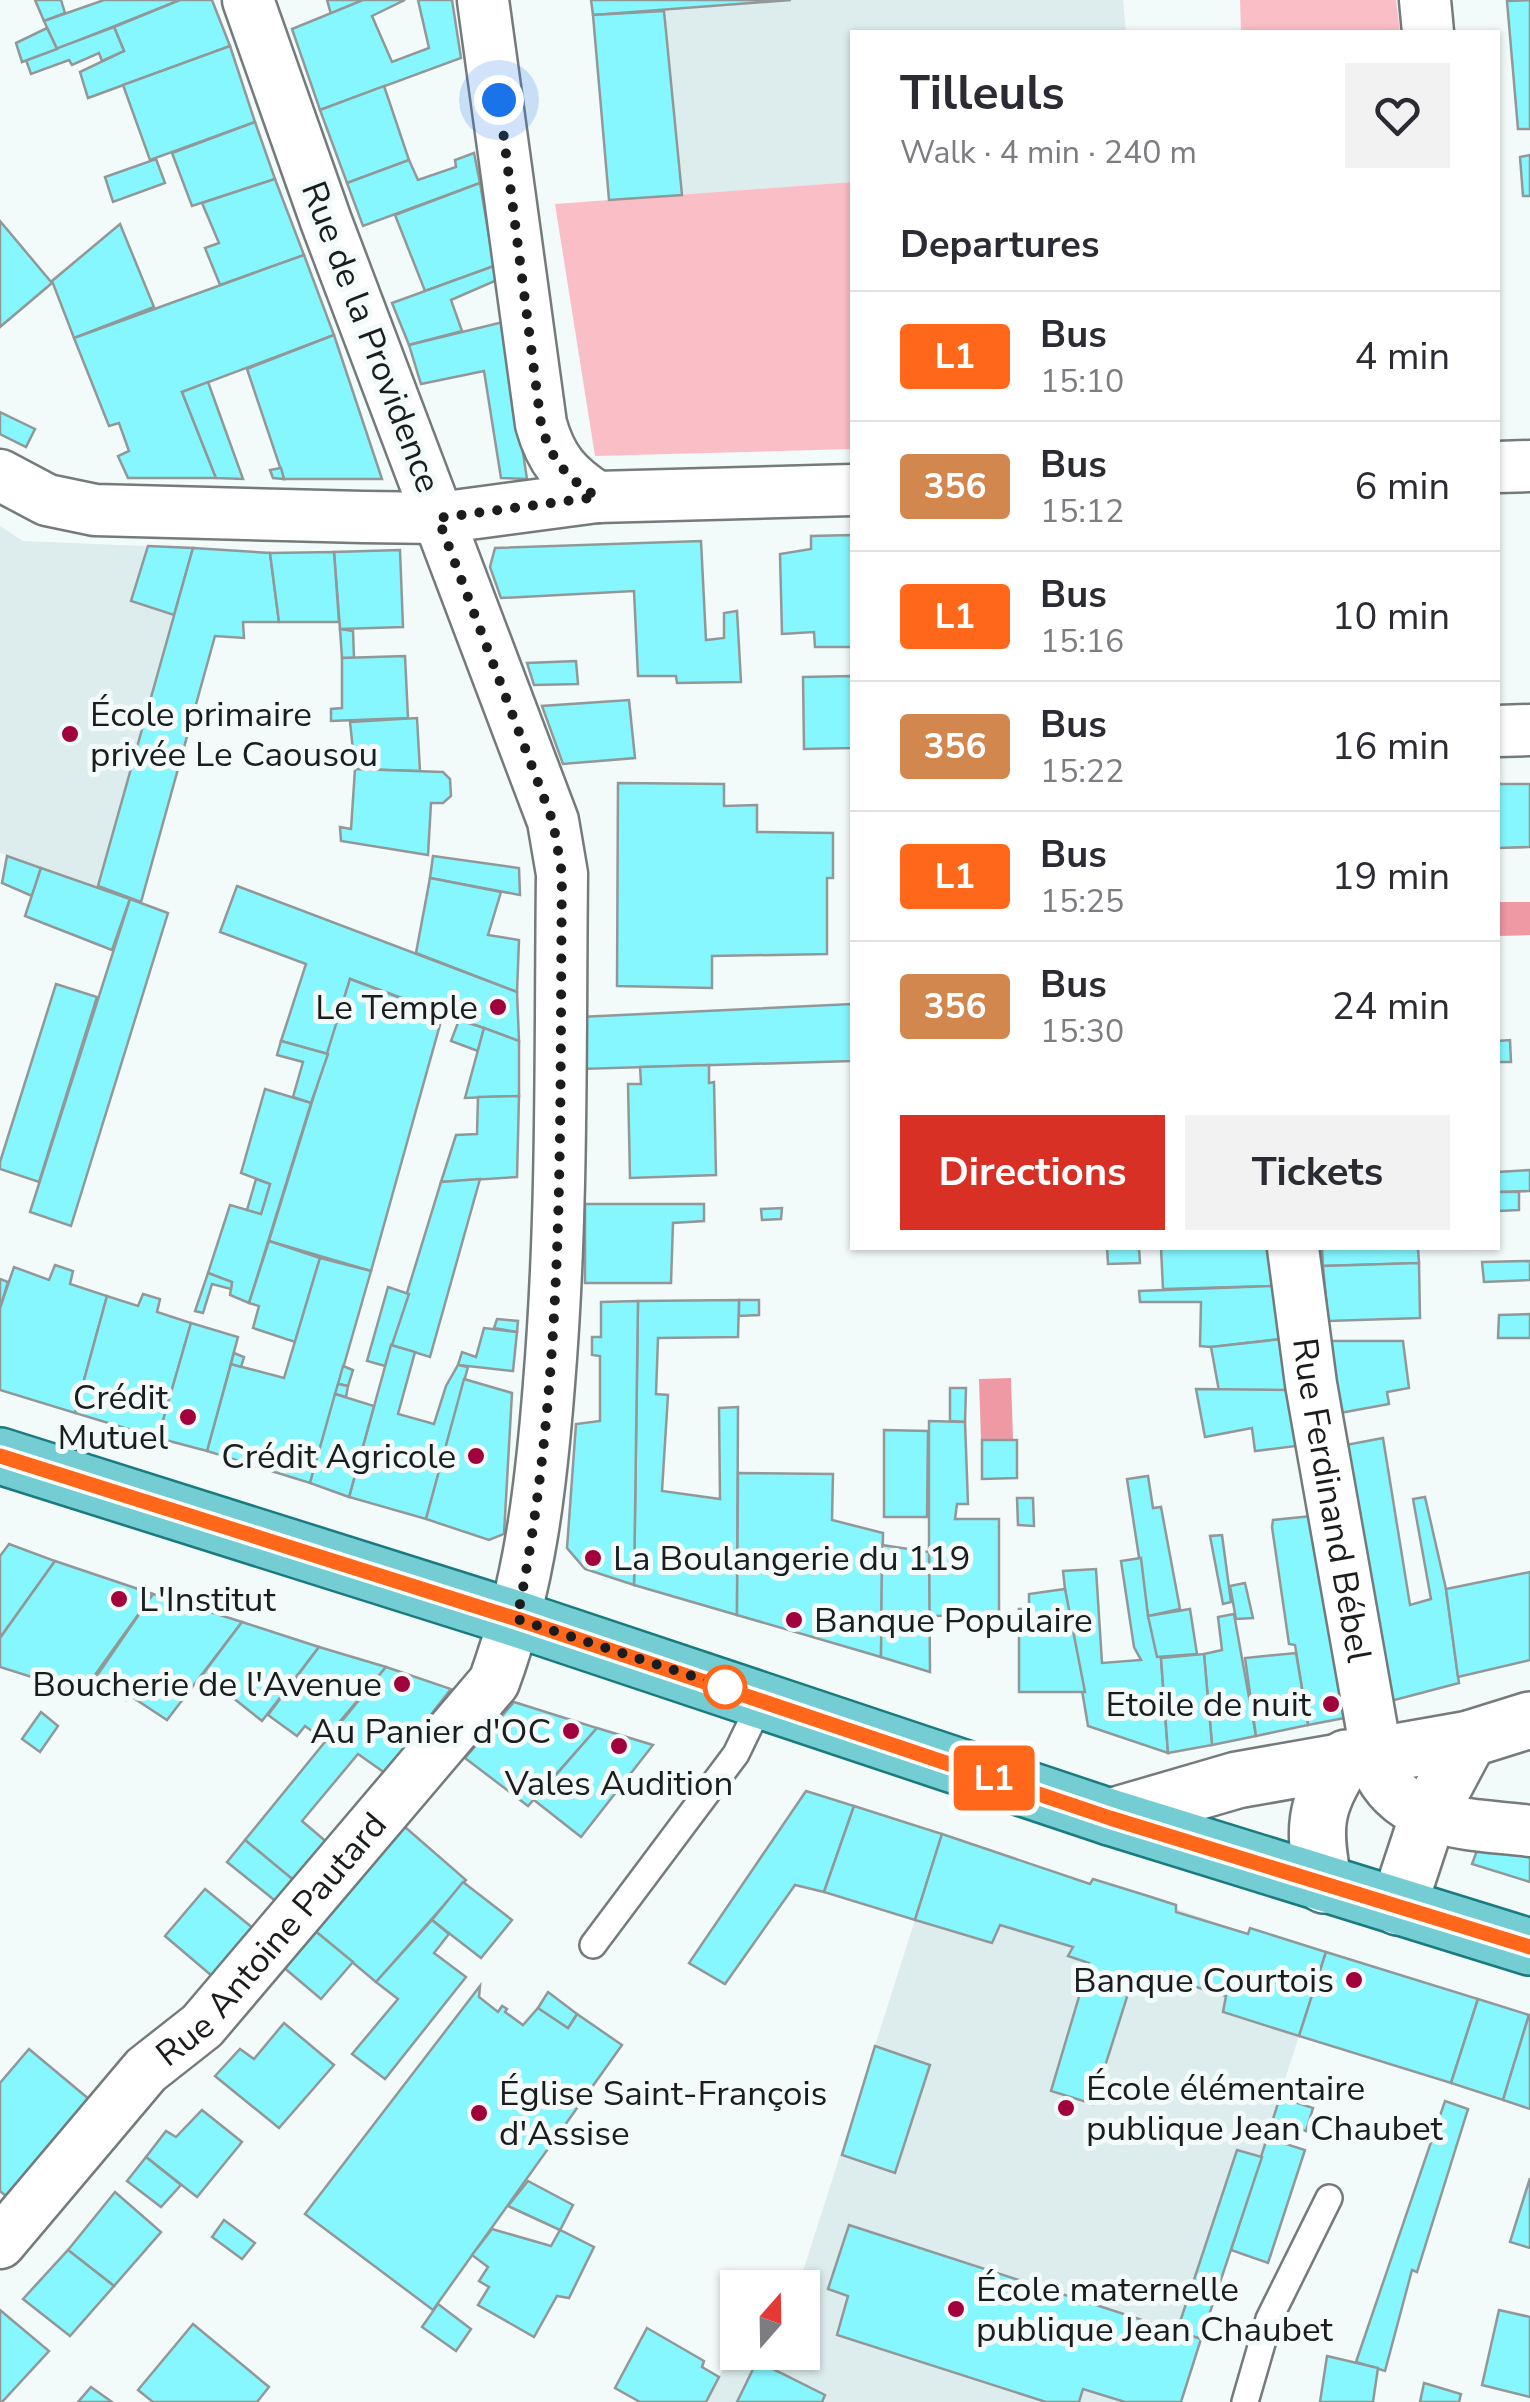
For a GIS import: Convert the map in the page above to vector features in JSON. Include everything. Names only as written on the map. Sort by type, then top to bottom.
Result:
[{"type":"main road","points":[[0,1456],[517,1619],[1110,1818],[1530,1947]]},
{"type":"main road","points":[[1110,1818],[1236,1780],[1469,1739],[1530,1720]]},
{"type":"main road","points":[[1358,1895],[1428,1816],[1469,1739]]},
{"type":"main road","points":[[1358,1895],[1316,1840],[1322,1792],[1361,1756]]},
{"type":"street","name":"Rue de la Providence","points":[[248,0],[553,822],[562,874],[557,1289],[540,1500],[517,1619]]},
{"type":"street","points":[[483,0],[505,133],[516,254],[541,424],[549,454],[570,480],[597,497]]},
{"type":"street","points":[[1425,0],[1428,30]]},
{"type":"street","points":[[1500,467],[1530,466]]},
{"type":"street","points":[[0,475],[47,500],[94,510],[438,518],[597,497],[850,490]]},
{"type":"street","points":[[1500,731],[1530,730]]},
{"type":"street","name":"Rue Ferdinand Bébel","points":[[1293,1250],[1361,1756],[1391,1794],[1428,1816]]},
{"type":"street","name":"Rue Antoine Pautard","points":[[0,2243],[146,2070],[202,2026],[450,1738],[494,1682],[517,1619]]},
{"type":"street","points":[[1428,1816],[1530,1832]]},
{"type":"lane","points":[[593,1945],[736,1754],[762,1700]]},
{"type":"lane","points":[[1245,2402],[1269,2319],[1329,2198]]},
{"type":"shaded area","points":[[591,0],[1123,0],[1126,30],[850,30],[850,182],[609,200]]},
{"type":"shaded area","points":[[1240,0],[1396,0],[1400,30],[1241,30]]},
{"type":"shaded area","points":[[850,182],[850,449],[595,456],[555,204]]},
{"type":"shaded area","name":"École primaire privée Le Caousou","points":[[0,526],[23,541],[193,548],[98,886],[0,853]]},
{"type":"shaded area","points":[[1500,902],[1530,902],[1530,935],[1500,936]]},
{"type":"shaded area","points":[[1011,1378],[1013,1439],[981,1440],[979,1379]]},
{"type":"shaded area","name":"École élémentaire publique Jean Chaubet","points":[[1093,1879],[1248,1934],[1223,2012],[1299,2036],[1181,2402],[706,2402],[722,2370],[820,2370],[820,2270],[803,2270],[915,1920],[992,1943],[1000,1925],[1090,1884]]},
{"type":"building","points":[[35,0],[61,0],[65,13],[44,21]]},
{"type":"building","points":[[104,0],[180,0],[57,49],[44,21]]},
{"type":"building","points":[[180,0],[212,0],[230,46],[88,98],[80,72],[124,51],[114,27]]},
{"type":"building","points":[[327,0],[363,0],[331,14]]},
{"type":"building","points":[[363,0],[405,0],[372,16],[392,62],[429,48],[418,0],[452,0],[461,58],[320,110],[292,29]]},
{"type":"building","points":[[591,0],[791,0],[593,15]]},
{"type":"building","points":[[1530,0],[1530,129],[1518,129],[1507,1]]},
{"type":"building","points":[[664,11],[682,195],[609,200],[593,15]]},
{"type":"building","points":[[114,27],[124,51],[102,61],[99,53],[72,65],[69,60],[31,74],[26,60]]},
{"type":"building","points":[[47,28],[57,49],[22,62],[16,43]]},
{"type":"building","points":[[230,46],[255,122],[150,160],[123,85]]},
{"type":"building","points":[[384,86],[409,160],[347,183],[320,110]]},
{"type":"building","points":[[255,122],[275,179],[192,206],[172,153]]},
{"type":"building","points":[[474,153],[480,183],[363,226],[347,183],[409,160],[418,180],[456,167],[455,160]]},
{"type":"building","points":[[1530,155],[1530,196],[1523,196],[1520,157]]},
{"type":"building","points":[[156,159],[165,183],[113,202],[105,177]]},
{"type":"building","points":[[275,179],[304,255],[220,285],[205,248],[219,243],[202,203]]},
{"type":"building","points":[[480,183],[494,266],[425,291],[395,215]]},
{"type":"building","points":[[0,221],[52,283],[0,327]]},
{"type":"building","points":[[120,224],[154,307],[74,338],[52,281]]},
{"type":"building","points":[[304,255],[334,335],[182,392],[216,478],[128,478],[118,456],[129,451],[119,423],[109,426],[74,338]]},
{"type":"building","points":[[494,266],[497,280],[451,300],[462,331],[409,345],[392,303]]},
{"type":"building","points":[[503,322],[527,479],[501,478],[484,371],[421,384],[409,345]]},
{"type":"building","points":[[334,335],[382,479],[284,479],[247,369]]},
{"type":"building","points":[[208,382],[243,479],[216,478],[182,392]]},
{"type":"building","points":[[0,412],[35,429],[26,447],[0,434]]},
{"type":"building","points":[[281,468],[284,479],[273,478],[270,470]]},
{"type":"building","points":[[850,535],[850,647],[815,647],[814,632],[782,634],[780,554],[811,549],[811,536]]},
{"type":"building","points":[[701,541],[706,640],[724,638],[724,613],[737,611],[741,682],[677,683],[676,676],[638,676],[634,591],[501,598],[490,567],[495,548]]},
{"type":"building","points":[[148,546],[193,548],[174,615],[131,601]]},
{"type":"building","points":[[193,548],[270,553],[279,622],[243,622],[244,638],[215,636],[141,902],[98,886]]},
{"type":"building","points":[[400,550],[403,627],[340,629],[334,552]]},
{"type":"building","points":[[334,552],[339,622],[279,622],[270,553]]},
{"type":"building","points":[[340,629],[353,631],[354,658],[342,658]]},
{"type":"building","points":[[405,656],[408,718],[331,721],[331,709],[342,708],[342,658]]},
{"type":"building","points":[[576,661],[578,684],[534,685],[527,663]]},
{"type":"building","points":[[850,676],[850,748],[804,749],[803,677]]},
{"type":"building","points":[[629,700],[635,758],[563,764],[542,706]]},
{"type":"building","points":[[417,718],[420,771],[355,769],[350,722]]},
{"type":"building","points":[[355,769],[443,772],[450,779],[451,796],[443,803],[431,803],[428,855],[341,841],[340,827],[351,829]]},
{"type":"building","points":[[618,783],[724,784],[724,806],[757,805],[757,832],[833,833],[833,878],[827,878],[827,954],[712,956],[712,988],[617,986]]},
{"type":"building","points":[[1500,784],[1530,784],[1530,847],[1500,848]]},
{"type":"building","points":[[7,856],[41,868],[32,896],[2,883]]},
{"type":"building","points":[[433,856],[519,868],[520,895],[430,878]]},
{"type":"building","points":[[41,868],[130,899],[112,950],[25,916]]},
{"type":"building","points":[[430,878],[501,892],[488,935],[519,940],[517,992],[416,953]]},
{"type":"building","points":[[237,886],[517,992],[519,1041],[350,979],[328,1054],[281,1041],[306,964],[220,932]]},
{"type":"building","points":[[130,899],[168,913],[71,1226],[30,1212]]},
{"type":"building","points":[[350,979],[443,1014],[371,1271],[269,1241]]},
{"type":"building","points":[[56,984],[97,997],[39,1182],[0,1169],[0,1162]]},
{"type":"building","points":[[850,1004],[850,1061],[580,1069],[580,1017]]},
{"type":"building","points":[[459,1020],[484,1028],[478,1051],[451,1041]]},
{"type":"building","points":[[484,1028],[519,1041],[519,1096],[465,1098]]},
{"type":"building","points":[[1510,1040],[1511,1062],[1500,1062],[1500,1041]]},
{"type":"building","points":[[281,1041],[328,1054],[311,1103],[293,1097],[303,1062],[277,1055]]},
{"type":"building","points":[[709,1065],[709,1083],[714,1082],[716,1175],[630,1178],[628,1084],[641,1084],[640,1067]]},
{"type":"building","points":[[265,1089],[311,1103],[249,1303],[230,1295],[232,1282],[208,1273],[230,1205],[261,1214],[270,1184],[241,1173]]},
{"type":"building","points":[[519,1096],[517,1177],[441,1182],[456,1135],[477,1134],[478,1097]]},
{"type":"building","points":[[1530,1170],[1530,1191],[1500,1192],[1500,1172]]},
{"type":"building","points":[[256,1179],[270,1184],[261,1214],[247,1210]]},
{"type":"building","points":[[480,1179],[430,1357],[391,1345],[441,1182]]},
{"type":"building","points":[[1500,1192],[1519,1192],[1519,1210],[1500,1211]]},
{"type":"building","points":[[585,1204],[704,1204],[704,1221],[673,1223],[671,1283],[585,1283]]},
{"type":"building","points":[[782,1208],[781,1219],[762,1220],[761,1209]]},
{"type":"building","points":[[269,1241],[320,1258],[295,1342],[253,1328],[259,1306],[249,1303]]},
{"type":"building","points":[[1107,1250],[1139,1250],[1140,1263],[1108,1264]]},
{"type":"building","points":[[1161,1250],[1270,1250],[1275,1286],[1163,1289]]},
{"type":"building","points":[[1322,1250],[1418,1250],[1419,1263],[1323,1266]]},
{"type":"building","points":[[320,1258],[371,1271],[310,1483],[207,1451],[231,1364],[284,1378]]},
{"type":"building","points":[[1530,1261],[1530,1280],[1484,1282],[1482,1262]]},
{"type":"building","points":[[1419,1263],[1420,1318],[1328,1321],[1323,1266]]},
{"type":"building","points":[[55,1265],[73,1271],[70,1284],[107,1296],[75,1413],[0,1390],[0,1308],[14,1267],[49,1280]]},
{"type":"building","points":[[208,1273],[232,1282],[231,1289],[212,1284],[203,1313],[195,1311]]},
{"type":"building","points":[[0,1279],[8,1282],[0,1308]]},
{"type":"building","points":[[1275,1286],[1282,1339],[1211,1347],[1200,1346],[1201,1302],[1140,1302],[1139,1291]]},
{"type":"building","points":[[388,1287],[409,1294],[385,1366],[367,1361]]},
{"type":"building","points":[[143,1294],[160,1299],[157,1312],[191,1323],[158,1438],[75,1413],[107,1296],[138,1306]]},
{"type":"building","points":[[739,1300],[759,1300],[759,1315],[739,1316]]},
{"type":"building","points":[[739,1300],[738,1337],[658,1338],[656,1394],[668,1395],[662,1491],[720,1499],[719,1408],[738,1407],[737,1615],[634,1585],[638,1301]]},
{"type":"building","points":[[638,1301],[634,1585],[585,1569],[567,1548],[576,1424],[600,1421],[600,1356],[592,1355],[592,1337],[601,1337],[601,1302]]},
{"type":"building","points":[[1530,1314],[1530,1338],[1498,1338],[1499,1315]]},
{"type":"building","points":[[497,1319],[518,1321],[517,1332],[494,1328]]},
{"type":"building","points":[[191,1323],[238,1337],[207,1451],[158,1438]]},
{"type":"building","points":[[484,1328],[517,1332],[513,1371],[458,1365],[462,1352],[476,1357]]},
{"type":"building","points":[[1282,1339],[1287,1390],[1219,1391],[1211,1347]]},
{"type":"building","points":[[1331,1341],[1403,1341],[1409,1388],[1387,1392],[1389,1404],[1340,1413]]},
{"type":"building","points":[[391,1345],[415,1352],[398,1414],[434,1424],[446,1386],[458,1365],[468,1367],[426,1519],[349,1497]]},
{"type":"building","points":[[234,1353],[244,1357],[241,1367],[231,1364]]},
{"type":"building","points":[[343,1366],[353,1370],[348,1386],[338,1384]]},
{"type":"building","name":"Crédit Agricole","points":[[464,1379],[512,1393],[504,1534],[489,1540],[426,1519]]},
{"type":"building","points":[[338,1384],[348,1386],[346,1397],[335,1394]]},
{"type":"building","points":[[950,1388],[966,1388],[965,1422],[950,1421]]},
{"type":"building","points":[[1196,1389],[1287,1390],[1296,1446],[1255,1451],[1252,1428],[1205,1437]]},
{"type":"building","points":[[335,1394],[374,1406],[349,1497],[310,1483]]},
{"type":"building","points":[[929,1421],[965,1422],[968,1504],[957,1504],[955,1519],[999,1519],[999,1615],[929,1616]]},
{"type":"building","points":[[884,1430],[928,1431],[927,1517],[884,1517]]},
{"type":"building","points":[[1383,1438],[1410,1605],[1431,1599],[1413,1499],[1425,1497],[1446,1589],[1459,1683],[1387,1702],[1346,1445]]},
{"type":"building","points":[[982,1440],[1017,1440],[1017,1478],[982,1479]]},
{"type":"building","points":[[738,1473],[833,1474],[832,1520],[883,1533],[881,1657],[737,1615]]},
{"type":"building","points":[[1148,1476],[1153,1508],[1161,1507],[1180,1609],[1148,1616],[1127,1479]]},
{"type":"building","points":[[1017,1498],[1033,1498],[1034,1526],[1018,1525]]},
{"type":"building","points":[[1321,1515],[1355,1716],[1308,1725],[1295,1645],[1289,1644],[1272,1527],[1273,1520]]},
{"type":"building","points":[[1222,1535],[1231,1602],[1223,1604],[1210,1536]]},
{"type":"building","points":[[9,1544],[55,1561],[0,1638],[0,1556]]},
{"type":"building","points":[[882,1545],[929,1552],[930,1672],[881,1657]]},
{"type":"building","points":[[1141,1558],[1148,1616],[1161,1658],[1168,1753],[1088,1726],[1065,1589],[1063,1571],[1096,1569],[1102,1663],[1141,1660],[1134,1647],[1121,1561]]},
{"type":"building","points":[[55,1561],[153,1594],[82,1693],[0,1667],[0,1638]]},
{"type":"building","points":[[1530,1572],[1530,1660],[1458,1677],[1446,1589]]},
{"type":"building","points":[[1245,1583],[1253,1618],[1236,1619],[1230,1586]]},
{"type":"building","points":[[1065,1589],[1085,1692],[1019,1692],[1019,1609],[1029,1609],[1029,1594]]},
{"type":"building","points":[[153,1594],[242,1622],[167,1720],[129,1695],[126,1700],[96,1677]]},
{"type":"building","points":[[1190,1609],[1197,1654],[1157,1657],[1148,1616]]},
{"type":"building","points":[[1234,1614],[1256,1736],[1212,1745],[1204,1654],[1222,1650],[1218,1617]]},
{"type":"building","points":[[242,1622],[319,1647],[262,1721],[203,1674]]},
{"type":"building","points":[[319,1647],[386,1667],[324,1740],[305,1726],[297,1736],[268,1715]]},
{"type":"building","points":[[1296,1653],[1308,1725],[1256,1736],[1245,1658]]},
{"type":"building","points":[[1204,1654],[1212,1745],[1168,1753],[1161,1658]]},
{"type":"building","points":[[386,1667],[451,1689],[385,1773],[358,1754],[302,1821],[329,1844],[297,1883],[245,1840]]},
{"type":"building","points":[[514,1702],[597,1728],[528,1806],[465,1758]]},
{"type":"building","points":[[41,1712],[58,1726],[40,1752],[22,1739]]},
{"type":"building","points":[[597,1728],[653,1745],[581,1837],[534,1800]]},
{"type":"building","points":[[806,1791],[854,1806],[824,1892],[795,1885],[725,1984],[689,1963]]},
{"type":"building","points":[[854,1806],[942,1834],[915,1920],[824,1892]]},
{"type":"building","points":[[405,1827],[466,1880],[376,1982],[314,1930]]},
{"type":"building","points":[[942,1834],[1090,1884],[1093,1879],[1176,1905],[1176,1912],[1248,1934],[1250,1928],[1326,1952],[1299,2036],[1223,2012],[1226,1996],[1157,1975],[1154,1984],[1133,1978],[1093,2104],[1051,2091],[1089,1963],[1068,1956],[1073,1947],[1000,1925],[992,1943],[915,1920]]},
{"type":"building","points":[[245,1840],[297,1883],[278,1903],[227,1862]]},
{"type":"building","points":[[1481,1840],[1530,1847],[1530,1882],[1472,1864]]},
{"type":"building","points":[[463,1882],[512,1920],[481,1958],[432,1920]]},
{"type":"building","points":[[205,1889],[254,1929],[212,1976],[165,1936]]},
{"type":"building","points":[[432,1920],[449,1934],[434,1953],[466,1977],[385,2079],[352,2054],[398,1999],[376,1982]]},
{"type":"building","points":[[314,1930],[353,1962],[321,1999],[282,1966]]},
{"type":"building","points":[[1326,1952],[1478,1999],[1451,2083],[1299,2036]]},
{"type":"building","name":"Église Saint-François d'Assise","points":[[480,1986],[479,1997],[498,2012],[502,2006],[507,2009],[505,2012],[523,2025],[538,2008],[568,2028],[577,2014],[622,2045],[433,2310],[305,2214]]},
{"type":"building","points":[[548,1992],[577,2014],[568,2028],[538,2008]]},
{"type":"building","points":[[1478,1999],[1529,2015],[1503,2100],[1451,2083]]},
{"type":"building","points":[[1530,2015],[1530,2109],[1503,2100]]},
{"type":"building","points":[[284,2023],[334,2065],[279,2128],[215,2076],[240,2049],[254,2059]]},
{"type":"building","points":[[875,2046],[930,2065],[895,2173],[842,2155]]},
{"type":"building","points":[[29,2049],[90,2100],[6,2196],[0,2191],[0,2083]]},
{"type":"building","points":[[1280,2097],[1313,2108],[1306,2131],[1273,2119]]},
{"type":"building","points":[[1445,2101],[1468,2109],[1417,2272],[1412,2270],[1385,2371],[1356,2362]]},
{"type":"building","points":[[202,2110],[242,2142],[197,2197],[146,2157],[166,2131],[176,2137]]},
{"type":"building","points":[[1267,2138],[1305,2150],[1268,2263],[1231,2250]]},
{"type":"building","points":[[1237,2150],[1262,2157],[1201,2339],[1177,2331]]},
{"type":"building","points":[[146,2157],[181,2185],[161,2207],[127,2181]]},
{"type":"building","points":[[1530,2178],[1530,2248],[1510,2242]]},
{"type":"building","points":[[528,2181],[573,2205],[560,2230],[508,2206]]},
{"type":"building","points":[[115,2192],[161,2232],[114,2286],[68,2250]]},
{"type":"building","points":[[224,2220],[255,2243],[242,2259],[212,2237]]},
{"type":"building","name":"École maternelle publique Jean Chaubet","points":[[849,2225],[1201,2339],[1181,2402],[1125,2402],[1083,2389],[1079,2402],[1046,2402],[837,2335],[848,2296],[828,2289]]},
{"type":"building","points":[[492,2229],[551,2246],[560,2230],[594,2247],[569,2298],[557,2296],[534,2337],[478,2305],[489,2287],[479,2281],[488,2267],[472,2255]]},
{"type":"building","points":[[68,2250],[114,2286],[70,2336],[23,2299]]},
{"type":"building","points":[[438,2304],[471,2329],[456,2351],[422,2327]]},
{"type":"building","points":[[0,2310],[49,2351],[2,2402],[0,2402]]},
{"type":"building","points":[[1499,2310],[1530,2317],[1530,2397],[1482,2385]]},
{"type":"building","points":[[193,2324],[269,2387],[257,2402],[153,2402],[138,2390]]},
{"type":"building","points":[[647,2328],[704,2361],[702,2367],[719,2377],[706,2402],[640,2402],[615,2388]]},
{"type":"building","points":[[1327,2356],[1378,2368],[1373,2402],[1320,2402]]},
{"type":"building","points":[[753,2370],[775,2370],[825,2395],[822,2402],[737,2402]]},
{"type":"building","points":[[1424,2383],[1461,2394],[1459,2402],[1420,2402]]},
{"type":"building","points":[[91,2387],[112,2402],[78,2402]]},
{"type":"bus line","name":"L1","points":[[0,1456],[696,1677],[1110,1818],[1530,1947]]},
{"type":"place","name":"École primaire privée Le Caousou","points":[[70,734]]},
{"type":"place","name":"Le Temple","points":[[498,1007]]},
{"type":"place","name":"Crédit Mutuel","points":[[188,1417]]},
{"type":"place","name":"Crédit Agricole","points":[[476,1456]]},
{"type":"place","name":"La Boulangerie du 119","points":[[593,1558]]},
{"type":"place","name":"L'Institut","points":[[119,1599]]},
{"type":"place","name":"Banque Populaire","points":[[794,1620]]},
{"type":"place","name":"Boucherie de l'Avenue","points":[[402,1684]]},
{"type":"place","name":"Etoile de nuit","points":[[1331,1704]]},
{"type":"place","name":"Au Panier d'OC","points":[[571,1731]]},
{"type":"place","name":"Vales Audition","points":[[619,1746]]},
{"type":"place","name":"Banque Courtois","points":[[1354,1980]]},
{"type":"place","name":"École élémentaire publique Jean Chaubet","points":[[1066,2108]]},
{"type":"place","name":"Église Saint-François d'Assise","points":[[479,2113]]},
{"type":"place","name":"École maternelle publique Jean Chaubet","points":[[956,2309]]},
{"type":"route","points":[[499,100],[541,424],[549,454],[570,480],[597,497],[438,518],[553,822],[562,874],[557,1289],[540,1500],[517,1619],[729,1688],[725,1687]]}]
